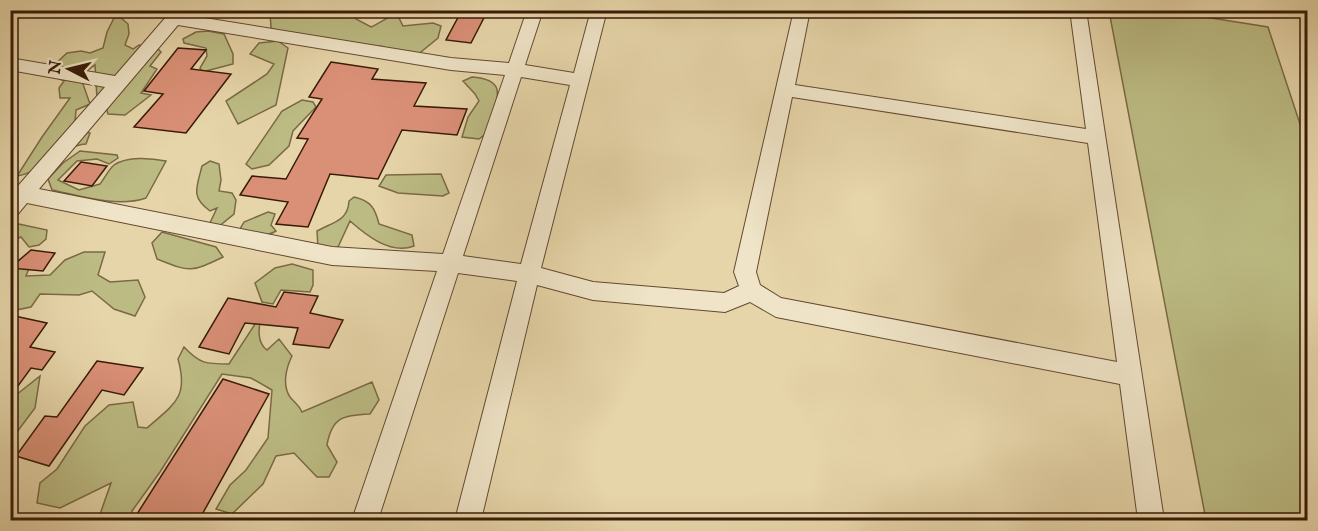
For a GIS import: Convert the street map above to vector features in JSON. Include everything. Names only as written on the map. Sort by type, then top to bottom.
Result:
[{"type":"street","points":[[364,520],[535,10]]},
{"type":"street","points":[[468,520],[529,274],[599,10]]},
{"type":"street","points":[[802,10],[745,272],[751,291],[776,307],[1130,375]]},
{"type":"street","points":[[1078,10],[1151,520]]},
{"type":"street","points":[[17,201],[178,15],[451,64],[516,70],[580,80]]},
{"type":"street","points":[[10,64],[119,83]]},
{"type":"street","points":[[786,90],[1095,137]]},
{"type":"street","points":[[17,201],[332,256],[450,263],[529,274],[593,291],[725,303],[751,291]]},
{"type":"shaded area","points":[[270,11],[356,11],[354,14],[356,19],[371,27],[397,14],[403,26],[433,23],[441,26],[438,38],[416,56],[380,46],[369,49],[324,48],[295,44],[271,28]]},
{"type":"shaded area","points":[[1109,11],[1167,11],[1268,27],[1307,145],[1307,520],[1206,520]]},
{"type":"shaded area","points":[[114,18],[121,18],[128,24],[129,34],[125,45],[133,49],[139,45],[157,48],[161,52],[150,66],[157,69],[141,93],[151,95],[125,115],[108,114],[106,107],[97,99],[95,65],[84,73],[83,84],[90,104],[76,110],[75,122],[83,131],[90,133],[86,144],[68,149],[35,170],[17,176],[70,98],[60,98],[59,88],[64,81],[54,76],[53,66],[67,53],[81,51],[90,53],[103,48]]},
{"type":"shaded area","points":[[208,31],[224,34],[233,54],[233,64],[202,72],[200,68],[207,56],[206,48],[184,43],[183,39],[196,32]]},
{"type":"shaded area","points":[[278,41],[288,48],[276,105],[238,124],[226,101],[267,74],[274,64],[250,54],[259,43]]},
{"type":"shaded area","points":[[472,77],[485,79],[493,83],[497,89],[496,104],[488,132],[479,139],[462,137],[468,117],[479,101],[463,81]]},
{"type":"shaded area","points":[[302,100],[313,102],[316,107],[293,131],[289,146],[269,165],[252,169],[246,164],[282,111]]},
{"type":"shaded area","points":[[80,151],[117,155],[118,158],[109,164],[97,159],[77,161],[58,180],[79,190],[100,184],[112,167],[119,162],[139,158],[166,161],[146,198],[135,201],[87,198],[52,190],[48,179],[63,163]]},
{"type":"shaded area","points":[[210,161],[219,164],[221,180],[219,191],[232,193],[236,200],[234,214],[218,227],[208,227],[217,208],[210,211],[197,196],[202,166]]},
{"type":"shaded area","points":[[441,174],[449,193],[443,196],[398,193],[379,186],[386,175]]},
{"type":"shaded area","points":[[354,197],[371,206],[379,224],[412,235],[414,246],[396,248],[387,246],[363,232],[350,221],[338,247],[318,248],[317,231],[343,217],[349,201]]},
{"type":"shaded area","points":[[268,212],[275,214],[271,225],[276,231],[263,235],[240,229],[244,222]]},
{"type":"shaded area","points":[[11,224],[47,230],[46,239],[39,245],[29,247],[21,237],[11,241]]},
{"type":"shaded area","points":[[162,232],[216,247],[223,257],[190,269],[157,259],[152,243]]},
{"type":"shaded area","points":[[84,252],[105,252],[98,275],[110,282],[138,280],[145,297],[135,316],[114,309],[92,291],[79,295],[40,294],[31,307],[11,311],[10,268],[31,263],[26,276],[50,275],[65,260]]},
{"type":"shaded area","points":[[292,264],[313,270],[313,285],[310,292],[281,290],[273,304],[262,302],[255,283],[275,268]]},
{"type":"shaded area","points":[[261,315],[259,334],[264,347],[267,350],[279,339],[292,356],[287,371],[286,387],[290,397],[302,412],[372,382],[379,400],[370,414],[353,415],[340,419],[332,428],[327,445],[337,462],[329,477],[317,477],[294,453],[276,456],[263,484],[232,514],[216,509],[230,485],[246,470],[268,438],[272,390],[251,378],[222,374],[160,472],[132,511],[135,520],[98,520],[111,483],[60,508],[37,503],[40,483],[57,469],[85,426],[109,405],[133,402],[138,427],[147,428],[177,399],[182,383],[178,359],[184,347],[204,362],[229,364]]},
{"type":"shaded area","points":[[40,376],[35,408],[11,440],[11,399]]},
{"type":"building","points":[[462,10],[488,10],[471,43],[446,40]]},
{"type":"building","points":[[178,48],[206,50],[191,69],[231,74],[186,133],[134,127],[163,94],[144,91]]},
{"type":"building","points":[[331,62],[378,69],[372,79],[426,83],[414,106],[467,109],[457,135],[402,130],[378,179],[330,174],[308,227],[276,224],[288,202],[240,195],[252,176],[286,179],[308,139],[297,138],[322,99],[309,97]]},
{"type":"building","points":[[81,162],[107,166],[92,186],[64,181]]},
{"type":"building","points":[[31,250],[55,253],[43,271],[10,268]]},
{"type":"building","points":[[284,292],[318,296],[310,313],[343,320],[329,348],[293,344],[298,328],[245,323],[229,354],[199,347],[228,298],[276,307]]},
{"type":"building","points":[[10,315],[47,323],[30,347],[55,352],[42,370],[31,368],[10,397]]},
{"type":"building","points":[[97,361],[143,368],[124,395],[102,390],[49,466],[16,456],[45,416],[57,417]]},
{"type":"building","points":[[223,379],[269,394],[199,520],[164,520],[137,514]]}]
